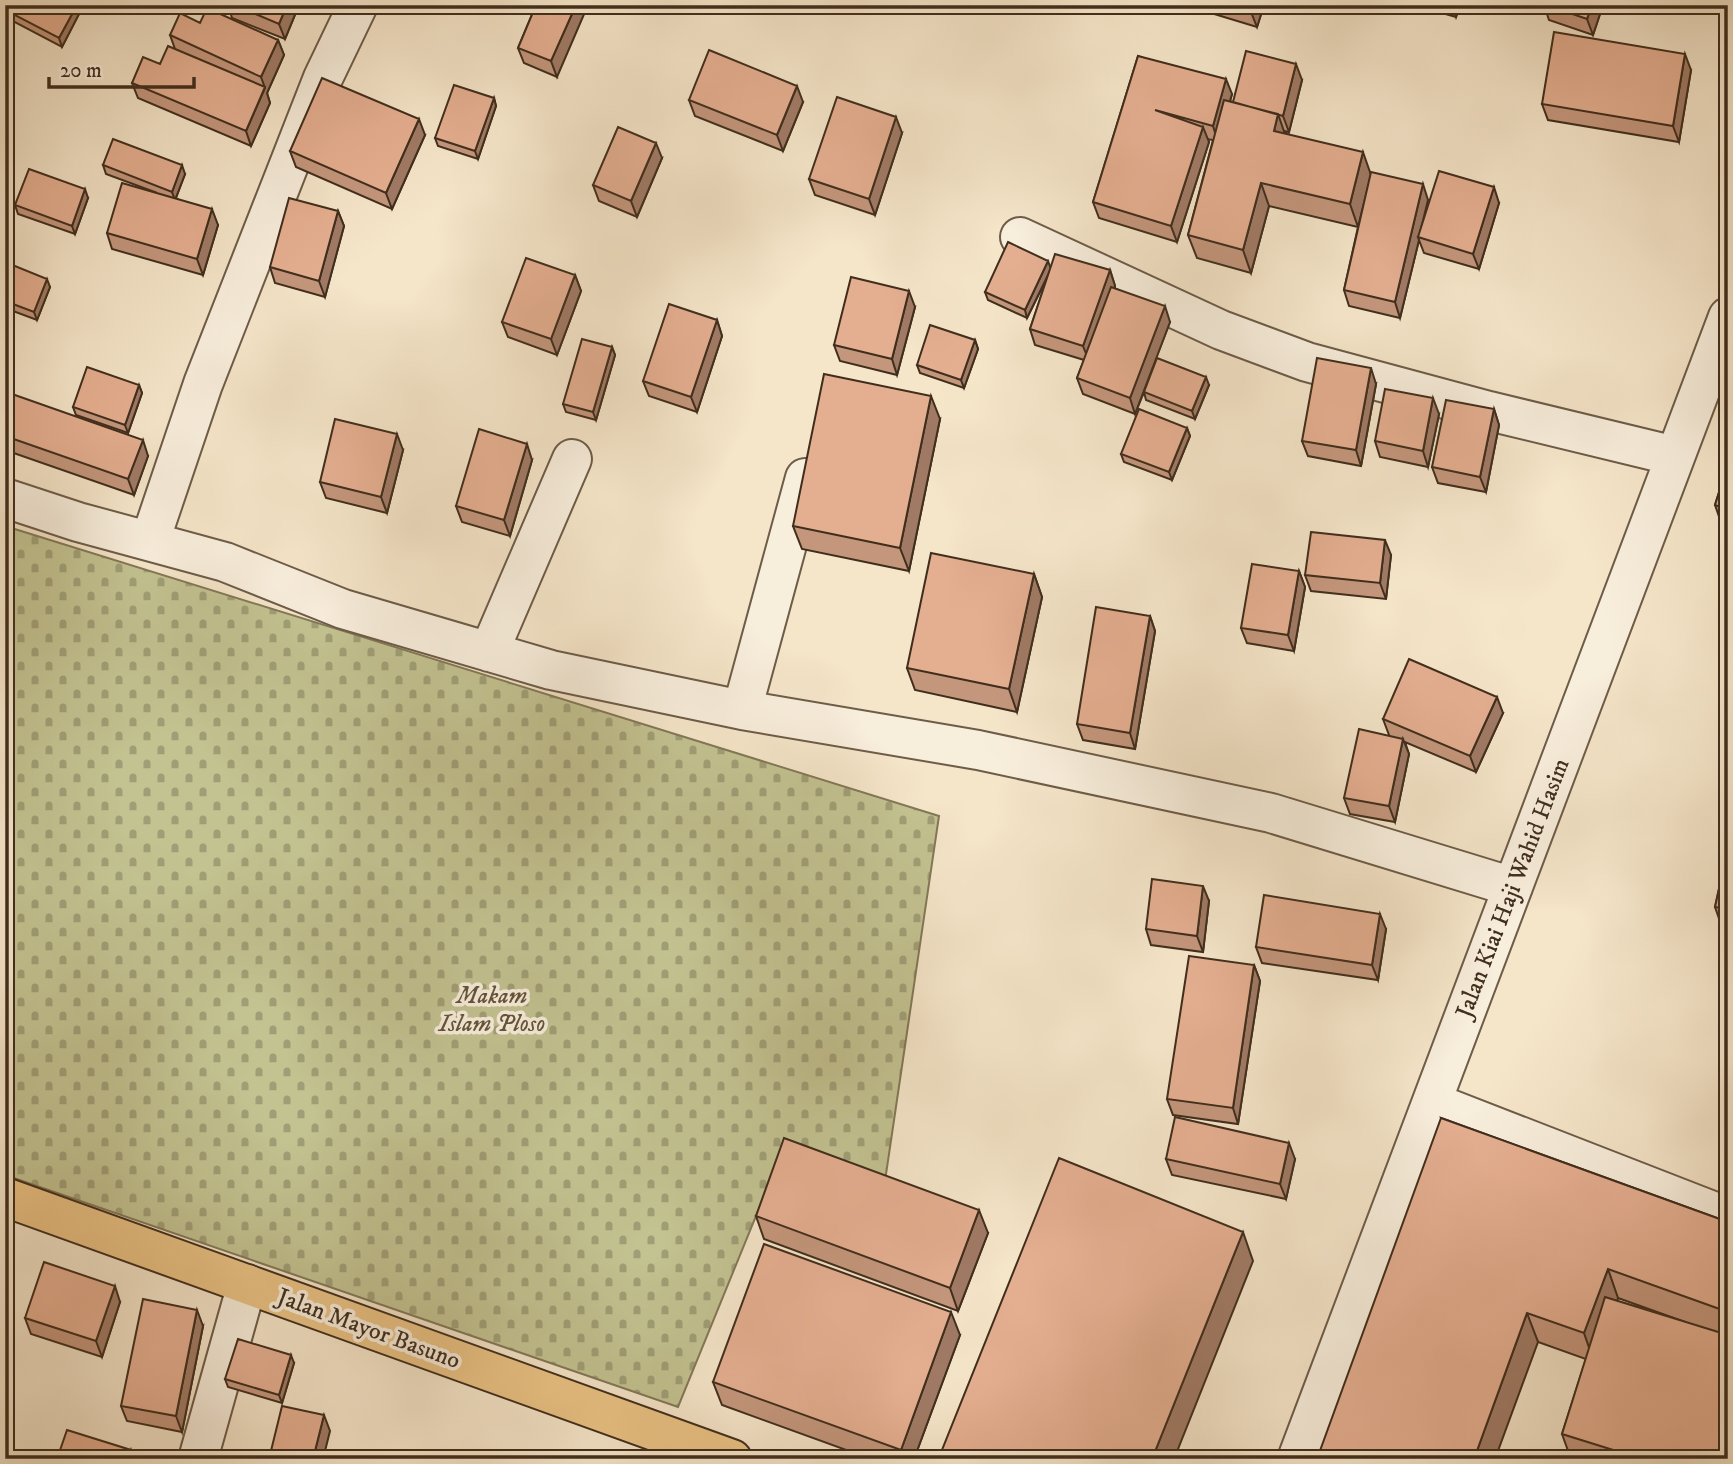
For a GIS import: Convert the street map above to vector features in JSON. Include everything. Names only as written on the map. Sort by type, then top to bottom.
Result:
[{"type":"main road","name":"Jalan Mayor Basuno","points":[[5,1197],[732,1459]]},
{"type":"street","points":[[150,541],[203,384],[323,78],[358,5]]},
{"type":"street","points":[[1020,237],[1221,330],[1307,362],[1489,411],[1675,456]]},
{"type":"street","name":"Jalan Kiai Haji Wahid Hasim","points":[[1297,1459],[1728,317]]},
{"type":"street","points":[[489,652],[572,459]]},
{"type":"street","points":[[742,710],[806,478]]},
{"type":"street","points":[[5,498],[78,522],[225,562],[343,609],[551,670],[742,710],[978,750],[1271,814],[1513,887]]},
{"type":"street","points":[[1432,1102],[1728,1217]]},
{"type":"street","points":[[198,1459],[247,1284]]},
{"type":"green space","name":"Makam Islam Ploso","points":[[5,526],[939,816],[885,1181],[778,1162],[678,1407],[5,1175]]},
{"type":"building","points":[[5,5],[77,5],[59,38],[5,10]]},
{"type":"building","points":[[234,5],[287,5],[279,24]]},
{"type":"building","points":[[536,5],[576,5],[551,61],[518,48]]},
{"type":"building","points":[[1231,5],[1253,5],[1251,12]]},
{"type":"building","points":[[1546,5],[1592,5],[1587,19]]},
{"type":"building","points":[[207,8],[278,40],[261,77],[170,35],[180,13],[200,23]]},
{"type":"building","points":[[1554,32],[1685,54],[1673,126],[1542,104]]},
{"type":"building","points":[[168,46],[265,87],[246,131],[132,83],[143,57],[160,64]]},
{"type":"building","points":[[709,50],[797,86],[777,135],[689,100]]},
{"type":"building","points":[[1246,51],[1296,64],[1283,116],[1233,102]]},
{"type":"building","points":[[1138,56],[1226,79],[1213,126],[1155,110],[1203,127],[1171,226],[1093,202]]},
{"type":"building","points":[[322,78],[419,119],[386,193],[290,151]]},
{"type":"building","points":[[454,85],[494,98],[475,151],[435,138]]},
{"type":"building","points":[[837,97],[896,117],[869,199],[809,179]]},
{"type":"building","points":[[1224,100],[1278,114],[1274,131],[1363,152],[1350,204],[1261,183],[1243,250],[1188,235]]},
{"type":"building","points":[[618,127],[656,143],[631,201],[593,185]]},
{"type":"building","points":[[113,139],[182,165],[172,192],[103,165]]},
{"type":"building","points":[[29,169],[85,189],[72,226],[15,205]]},
{"type":"building","points":[[1439,171],[1494,187],[1473,254],[1418,237]]},
{"type":"building","points":[[1371,172],[1423,184],[1395,302],[1344,290]]},
{"type":"building","points":[[122,183],[212,209],[197,259],[107,233]]},
{"type":"building","points":[[289,198],[338,211],[319,281],[270,267]]},
{"type":"building","points":[[1008,242],[1048,261],[1025,310],[985,292]]},
{"type":"building","points":[[1055,254],[1110,270],[1083,346],[1030,329]]},
{"type":"building","points":[[526,258],[575,275],[551,339],[502,322]]},
{"type":"building","points":[[5,262],[47,279],[34,312],[5,301]]},
{"type":"building","points":[[851,277],[909,291],[892,359],[834,345]]},
{"type":"building","points":[[1111,287],[1165,306],[1130,398],[1077,378]]},
{"type":"building","points":[[669,304],[717,320],[691,397],[643,381]]},
{"type":"building","points":[[930,325],[975,340],[961,380],[917,365]]},
{"type":"building","points":[[582,339],[612,347],[593,412],[563,404]]},
{"type":"building","points":[[1157,358],[1206,377],[1192,411],[1144,392]]},
{"type":"building","points":[[1317,358],[1371,368],[1356,450],[1302,441]]},
{"type":"building","points":[[87,367],[139,385],[125,425],[73,407]]},
{"type":"building","points":[[824,374],[931,396],[900,548],[793,526]]},
{"type":"building","points":[[1385,389],[1433,398],[1423,451],[1375,441]]},
{"type":"building","points":[[12,394],[143,440],[128,479],[5,436],[5,412]]},
{"type":"building","points":[[1446,400],[1494,409],[1480,477],[1432,467]]},
{"type":"building","points":[[1139,409],[1187,428],[1169,472],[1121,454]]},
{"type":"building","points":[[335,419],[397,434],[381,497],[320,482]]},
{"type":"building","points":[[479,429],[527,444],[504,520],[456,506]]},
{"type":"building","points":[[1728,464],[1728,510],[1715,505]]},
{"type":"building","points":[[1311,532],[1385,540],[1380,583],[1305,575]]},
{"type":"building","points":[[931,553],[1034,574],[1009,689],[907,668]]},
{"type":"building","points":[[1252,564],[1299,571],[1288,635],[1241,628]]},
{"type":"building","points":[[1096,607],[1150,616],[1130,733],[1077,724]]},
{"type":"building","points":[[1409,659],[1497,697],[1470,756],[1383,719]]},
{"type":"building","points":[[1359,729],[1403,739],[1389,806],[1344,798]]},
{"type":"building","points":[[1728,848],[1728,909],[1715,907]]},
{"type":"building","points":[[1152,879],[1203,886],[1197,936],[1146,929]]},
{"type":"building","points":[[1264,895],[1380,914],[1372,965],[1256,947]]},
{"type":"building","points":[[1189,956],[1254,965],[1233,1108],[1167,1099]]},
{"type":"building","points":[[1175,1117],[1289,1143],[1280,1184],[1166,1159]]},
{"type":"building","points":[[1441,1118],[1728,1222],[1728,1312],[1608,1269],[1584,1333],[1527,1313],[1474,1459],[1317,1459]]},
{"type":"building","points":[[784,1138],[979,1210],[950,1288],[756,1216]]},
{"type":"building","points":[[1059,1158],[1243,1232],[1152,1459],[950,1459],[940,1455]]},
{"type":"building","points":[[764,1244],[951,1312],[901,1450],[713,1382]]},
{"type":"building","points":[[44,1262],[115,1286],[96,1341],[25,1318]]},
{"type":"building","points":[[1605,1297],[1728,1335],[1728,1459],[1642,1459],[1562,1434]]},
{"type":"building","points":[[143,1299],[197,1310],[176,1416],[121,1406]]},
{"type":"building","points":[[238,1339],[291,1355],[279,1395],[225,1379]]},
{"type":"building","points":[[282,1406],[324,1415],[313,1459],[269,1459]]},
{"type":"building","points":[[67,1430],[131,1450],[128,1459],[57,1459]]}]
